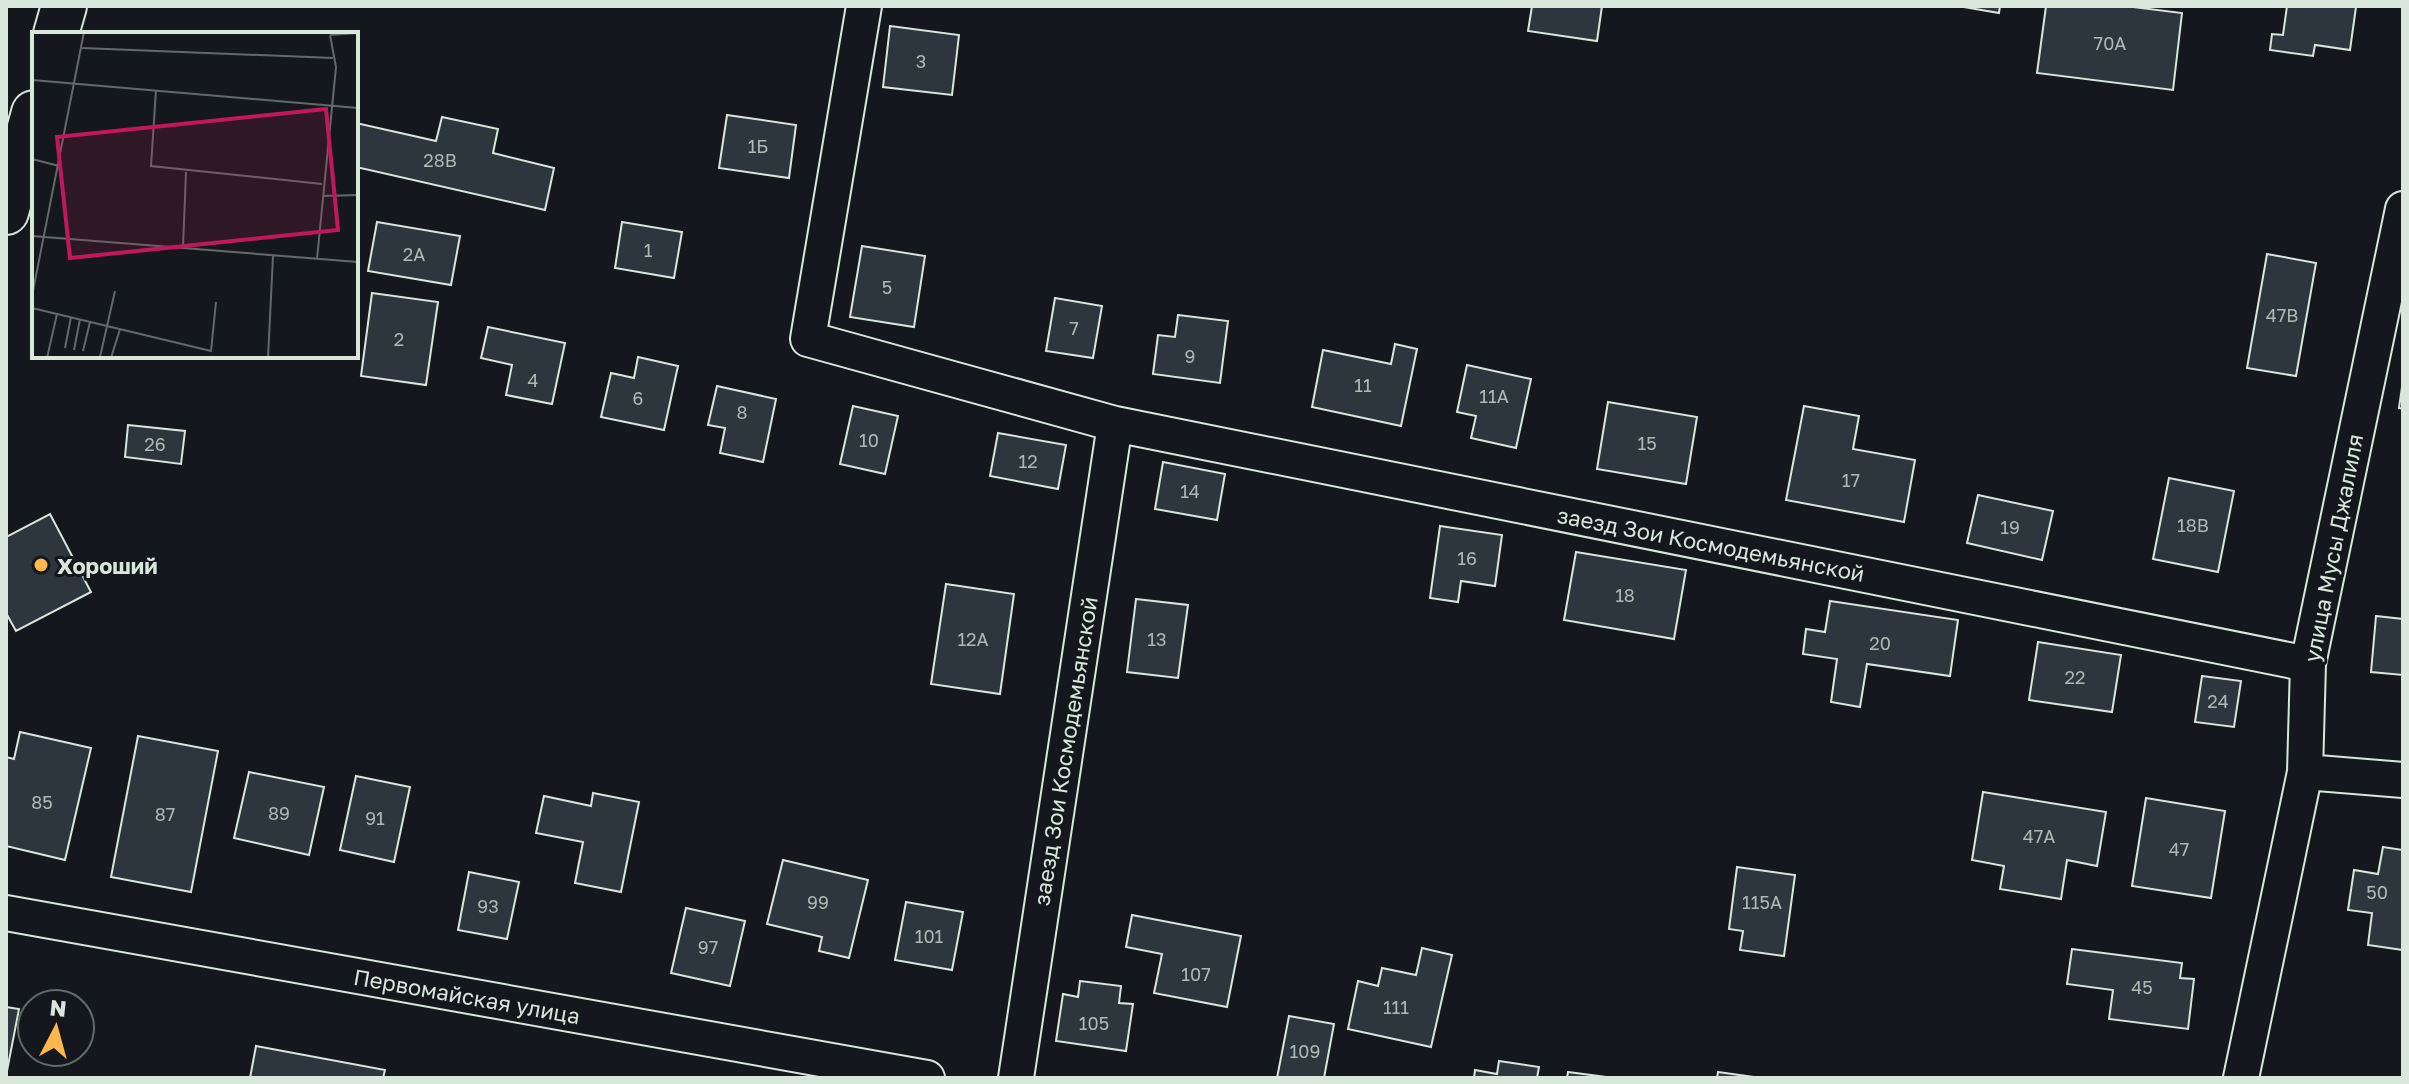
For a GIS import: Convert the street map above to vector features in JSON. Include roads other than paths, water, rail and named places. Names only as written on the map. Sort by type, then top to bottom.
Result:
[{"type":"street","points":[[57,32],[64,6]]},
{"type":"street","name":"заезд Зои Космодемьянской","points":[[864,6],[808,339],[1115,424],[2308,664]]},
{"type":"street","points":[[6,212],[32,120]]},
{"type":"street","name":"улица Мусы Джалиля","points":[[2241,1078],[2305,772],[2308,664],[2403,209]]},
{"type":"street","name":"заезд Зои Космодемьянской","points":[[1016,1078],[1115,424]]},
{"type":"street","points":[[2305,772],[2403,780]]},
{"type":"street","name":"Первомайская улица","points":[[6,913],[927,1078]]},
{"type":"place","name":"Хороший","points":[[41,565]]}]
